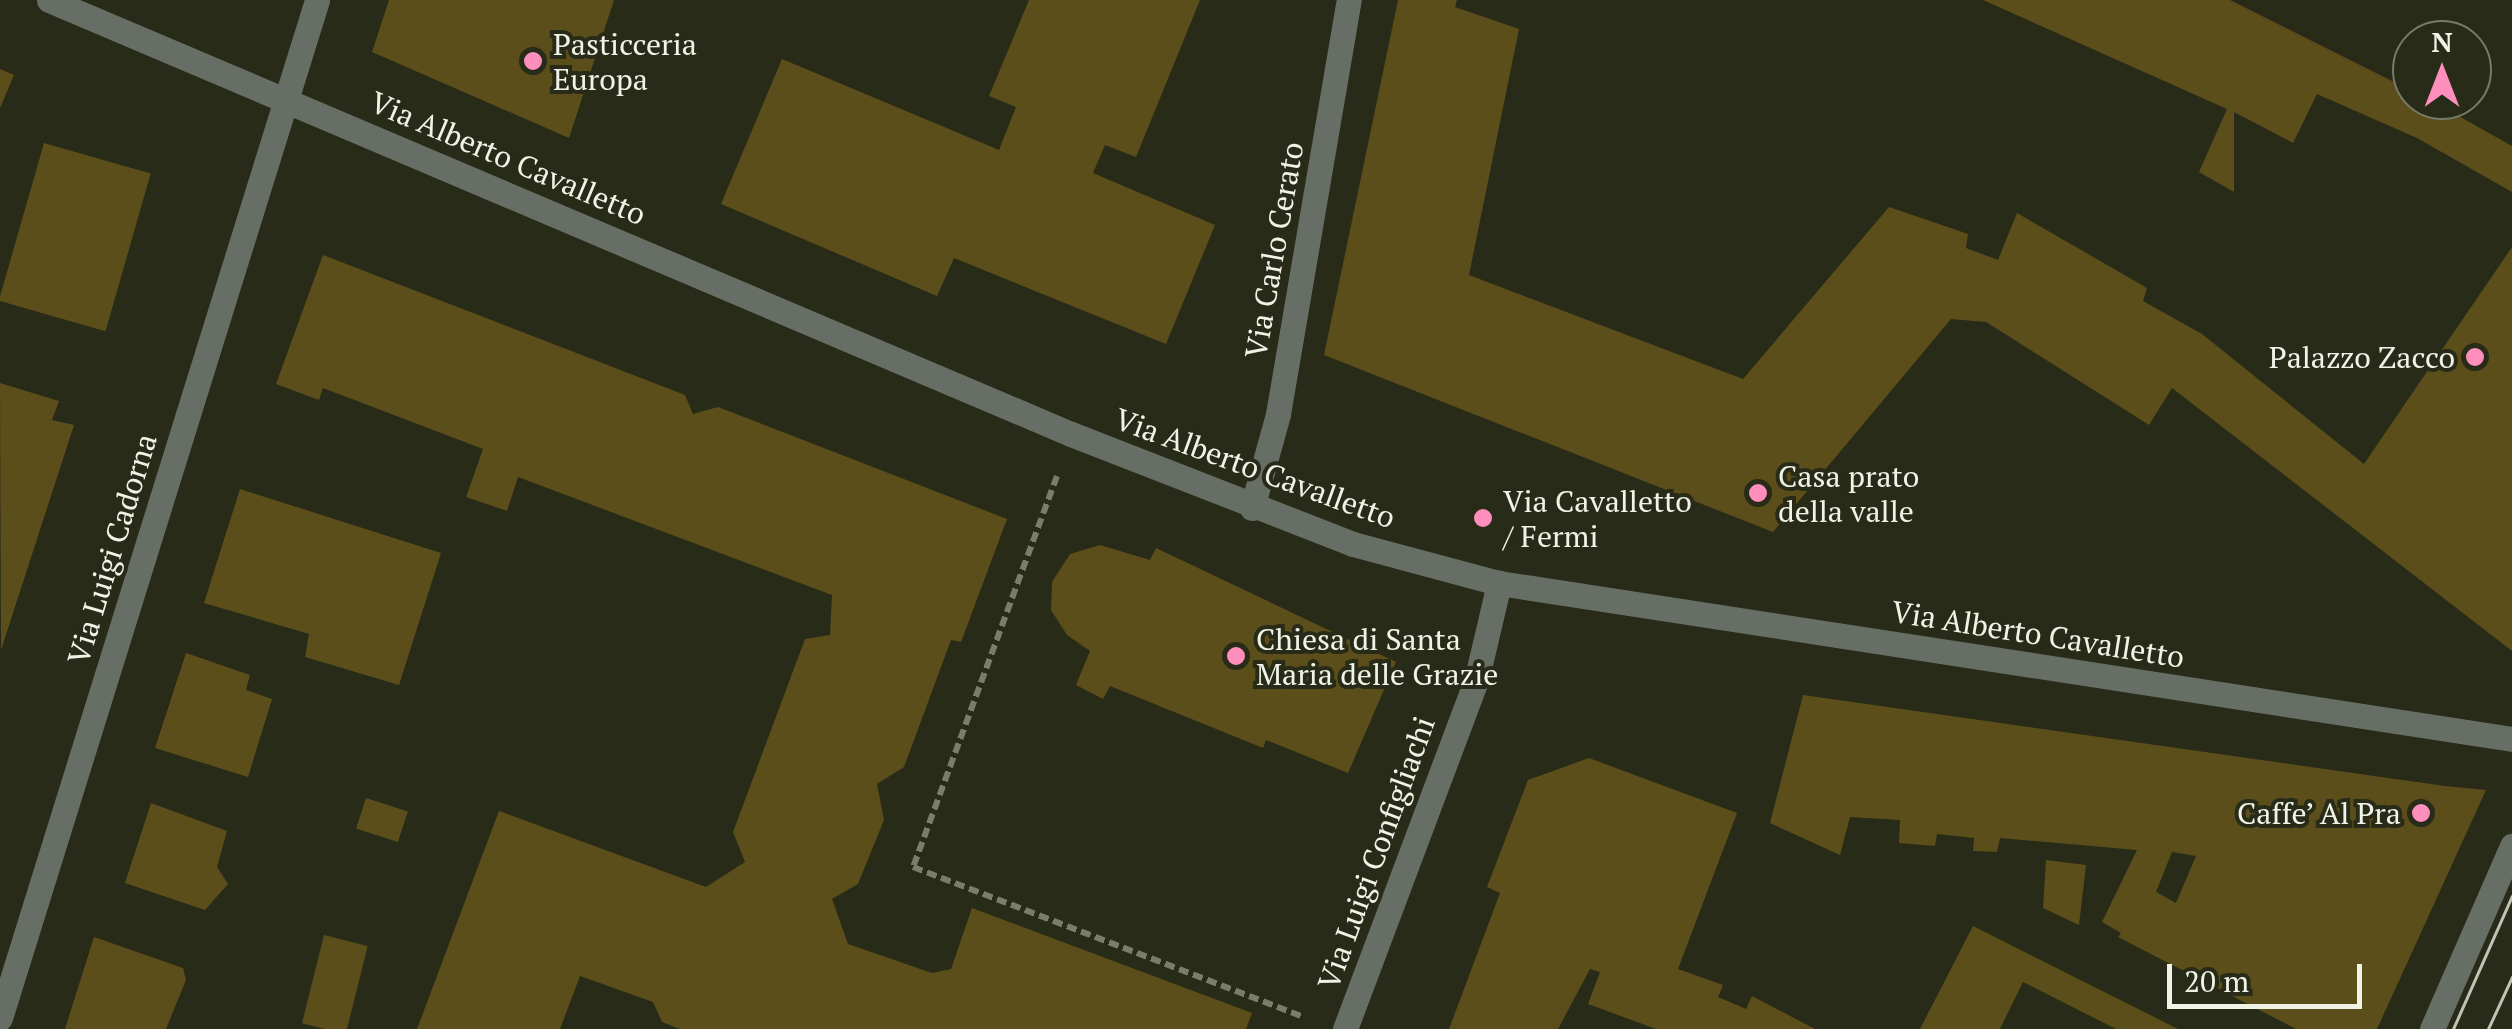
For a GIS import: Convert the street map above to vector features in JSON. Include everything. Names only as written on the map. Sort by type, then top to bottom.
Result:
[{"type":"street","name":"Via Alberto Cavalletto","points":[[49,0],[1252,508],[1499,583],[2512,739]]},
{"type":"street","name":"Via Luigi Cadorna","points":[[0,1018],[317,0]]},
{"type":"street","name":"Via Carlo Cerato","points":[[1252,508],[1278,414],[1349,0]]},
{"type":"street","name":"Via Luigi Configliachi","points":[[1332,1026],[1476,677],[1499,583]]},
{"type":"street","points":[[2432,1029],[2512,846]]},
{"type":"path","points":[[1071,434],[913,866],[1332,1026]]},
{"type":"building","points":[[389,0],[614,0],[569,138],[372,52]]},
{"type":"building","points":[[1029,0],[1200,0],[1136,157],[1105,145],[1093,173],[1215,225],[1166,344],[954,258],[937,296],[721,204],[782,59],[999,150],[1016,107],[989,96]]},
{"type":"building","points":[[1398,0],[1457,0],[1455,7],[1519,29],[1469,275],[1743,379],[1889,207],[1968,234],[1966,248],[1998,260],[2017,213],[2147,288],[2143,301],[2202,334],[2364,464],[2512,247],[2512,651],[2172,388],[2149,425],[1986,322],[1951,319],[1773,532],[1324,355]]},
{"type":"building","points":[[1983,0],[2230,0],[2392,81],[2392,120],[2466,120],[2512,146],[2512,192],[2417,138],[2317,94],[2293,143],[2234,112],[2234,192],[2199,172],[2227,109]]},
{"type":"building","points":[[0,69],[14,75],[0,108]]},
{"type":"building","points":[[44,143],[151,174],[105,331],[0,301]]},
{"type":"building","points":[[323,255],[685,395],[693,414],[718,407],[1007,519],[961,642],[951,640],[904,767],[877,784],[884,820],[858,884],[832,899],[848,944],[932,973],[951,969],[972,908],[1252,1013],[1246,1029],[680,1029],[662,1022],[653,1002],[580,976],[560,1029],[417,1029],[499,811],[706,887],[745,862],[733,832],[805,639],[830,635],[832,595],[518,477],[507,511],[466,497],[483,449],[323,388],[319,400],[276,384]]},
{"type":"building","points":[[0,383],[59,401],[52,420],[74,425],[1,650]]},
{"type":"building","points":[[240,489],[441,553],[399,685],[305,657],[309,634],[204,603]]},
{"type":"building","name":"Chiesa di Santa Maria delle Grazie","points":[[1100,545],[1150,560],[1156,548],[1396,662],[1348,773],[1266,740],[1263,748],[1110,686],[1103,699],[1076,685],[1090,651],[1067,635],[1051,610],[1052,582],[1070,554]]},
{"type":"building","points":[[186,653],[250,675],[246,690],[272,699],[248,777],[155,748]]},
{"type":"building","points":[[1803,695],[2486,790],[2377,1029],[2296,1029],[2118,937],[2121,933],[2102,922],[2137,850],[2000,838],[1997,852],[1973,851],[1974,838],[1937,834],[1935,846],[1899,843],[1900,820],[1850,817],[1840,855],[1770,823]],"holes":[[[2172,852],[2196,856],[2176,903],[2156,892]]]},
{"type":"building","points":[[1589,758],[1737,813],[1678,969],[1723,985],[1718,997],[1746,1009],[1752,996],[1815,1029],[1656,1029],[1588,1004],[1600,972],[1590,969],[1558,1029],[1449,1029],[1500,893],[1487,887],[1528,780]]},
{"type":"building","points":[[366,798],[408,812],[398,842],[356,828]]},
{"type":"building","points":[[151,803],[227,831],[217,867],[228,884],[205,910],[125,883]]},
{"type":"building","points":[[2046,860],[2086,865],[2079,925],[2043,908]]},
{"type":"building","points":[[1973,926],[2178,1029],[2116,1029],[2023,982],[2000,1029],[1920,1029]]},
{"type":"building","points":[[324,935],[368,946],[347,1029],[302,1023]]},
{"type":"building","points":[[94,937],[183,968],[186,980],[166,1029],[65,1029]]},
{"type":"tram line","points":[[2453,1029],[2512,896]]},
{"type":"tram line","points":[[2488,1029],[2512,977]]},
{"type":"place","name":"Pasticceria Europa","points":[[533,61]]},
{"type":"place","name":"Palazzo Zacco","points":[[2475,357]]},
{"type":"place","name":"Casa prato della valle","points":[[1758,493]]},
{"type":"place","name":"Via Cavalletto / Fermi","points":[[1483,518]]},
{"type":"place","name":"Chiesa di Santa Maria delle Grazie","points":[[1236,656]]},
{"type":"place","name":"Caffe’ Al Pra","points":[[2421,813]]}]
